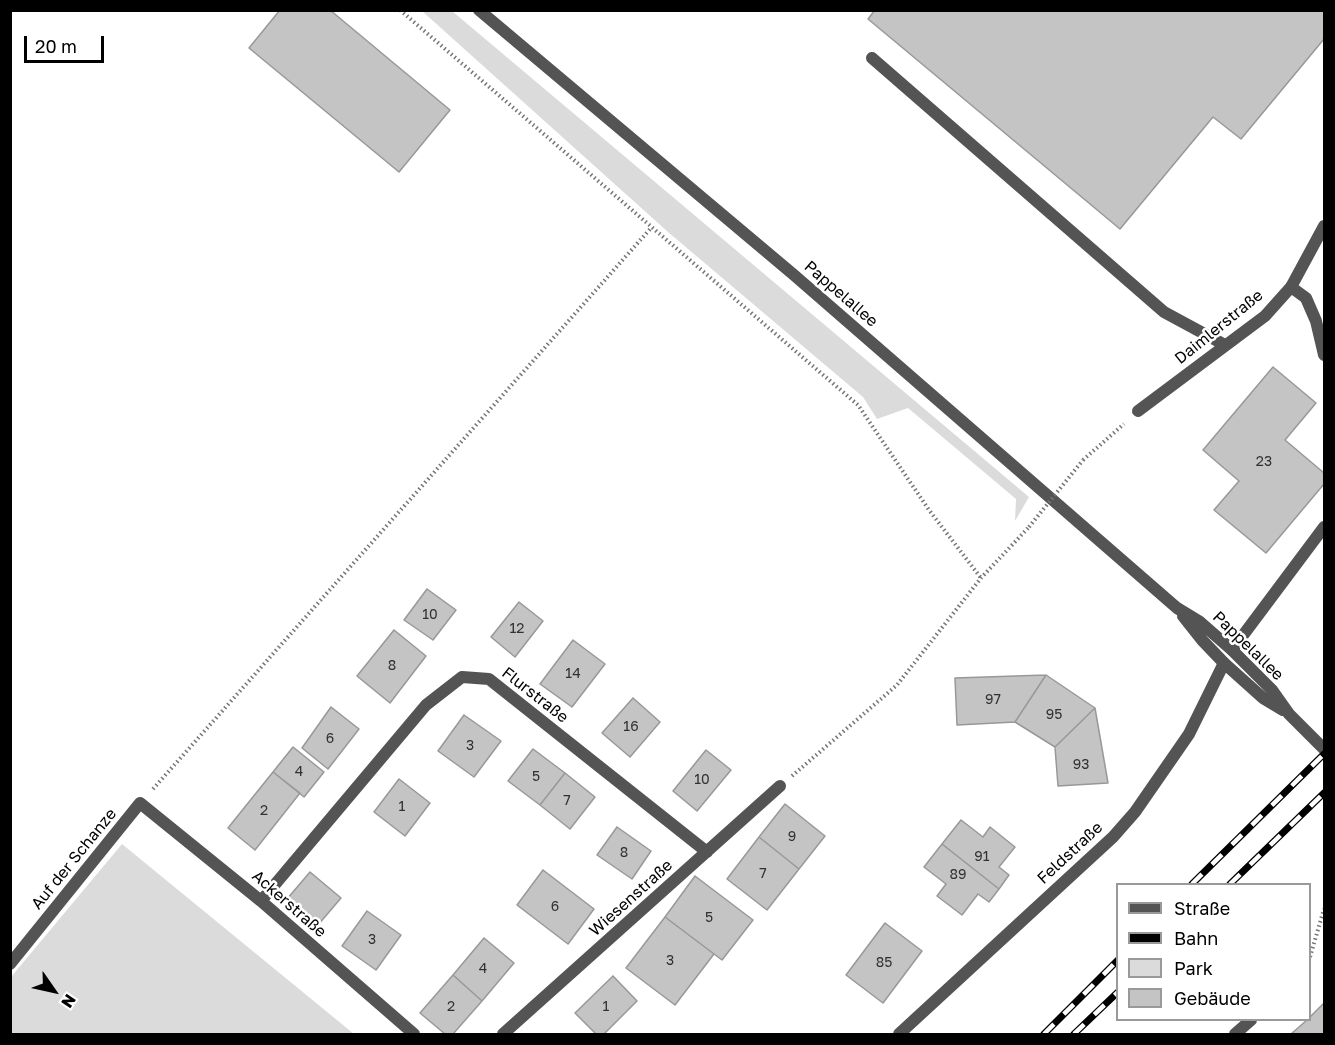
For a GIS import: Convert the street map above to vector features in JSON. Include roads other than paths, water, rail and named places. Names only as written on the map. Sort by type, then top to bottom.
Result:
[{"type":"street","name":"Pappelallee","points":[[479,10],[795,275],[1177,608],[1200,622],[1272,690],[1289,714],[1324,749]]},
{"type":"street","points":[[872,58],[1164,312],[1225,345]]},
{"type":"street","name":"Daimlerstraße","points":[[1138,411],[1265,316],[1291,287],[1324,226]]},
{"type":"street","points":[[1291,287],[1306,298],[1316,321],[1324,355]]},
{"type":"street","points":[[1232,650],[1324,527]]},
{"type":"street","name":"Pappelallee","points":[[1177,608],[1224,663],[1263,698],[1289,714]]},
{"type":"street","name":"Feldstraße","points":[[899,1035],[1113,837],[1135,812],[1189,734],[1224,663]]},
{"type":"street","name":"Flurstraße","points":[[261,901],[426,705],[462,676],[489,679],[707,852]]},
{"type":"street","name":"Wiesenstraße","points":[[503,1035],[780,786]]},
{"type":"street","name":"Ackerstraße","points":[[140,803],[261,901],[414,1035]]},
{"type":"street","name":"Auf der Schanze","points":[[10,964],[140,803]]},
{"type":"street","points":[[1235,1035],[1250,1021]]},
{"type":"railway","points":[[1193,883],[1324,754]]},
{"type":"railway","points":[[1231,883],[1324,793]]},
{"type":"railway","points":[[1044,1034],[1116,962]]},
{"type":"railway","points":[[1074,1034],[1116,994]]}]
